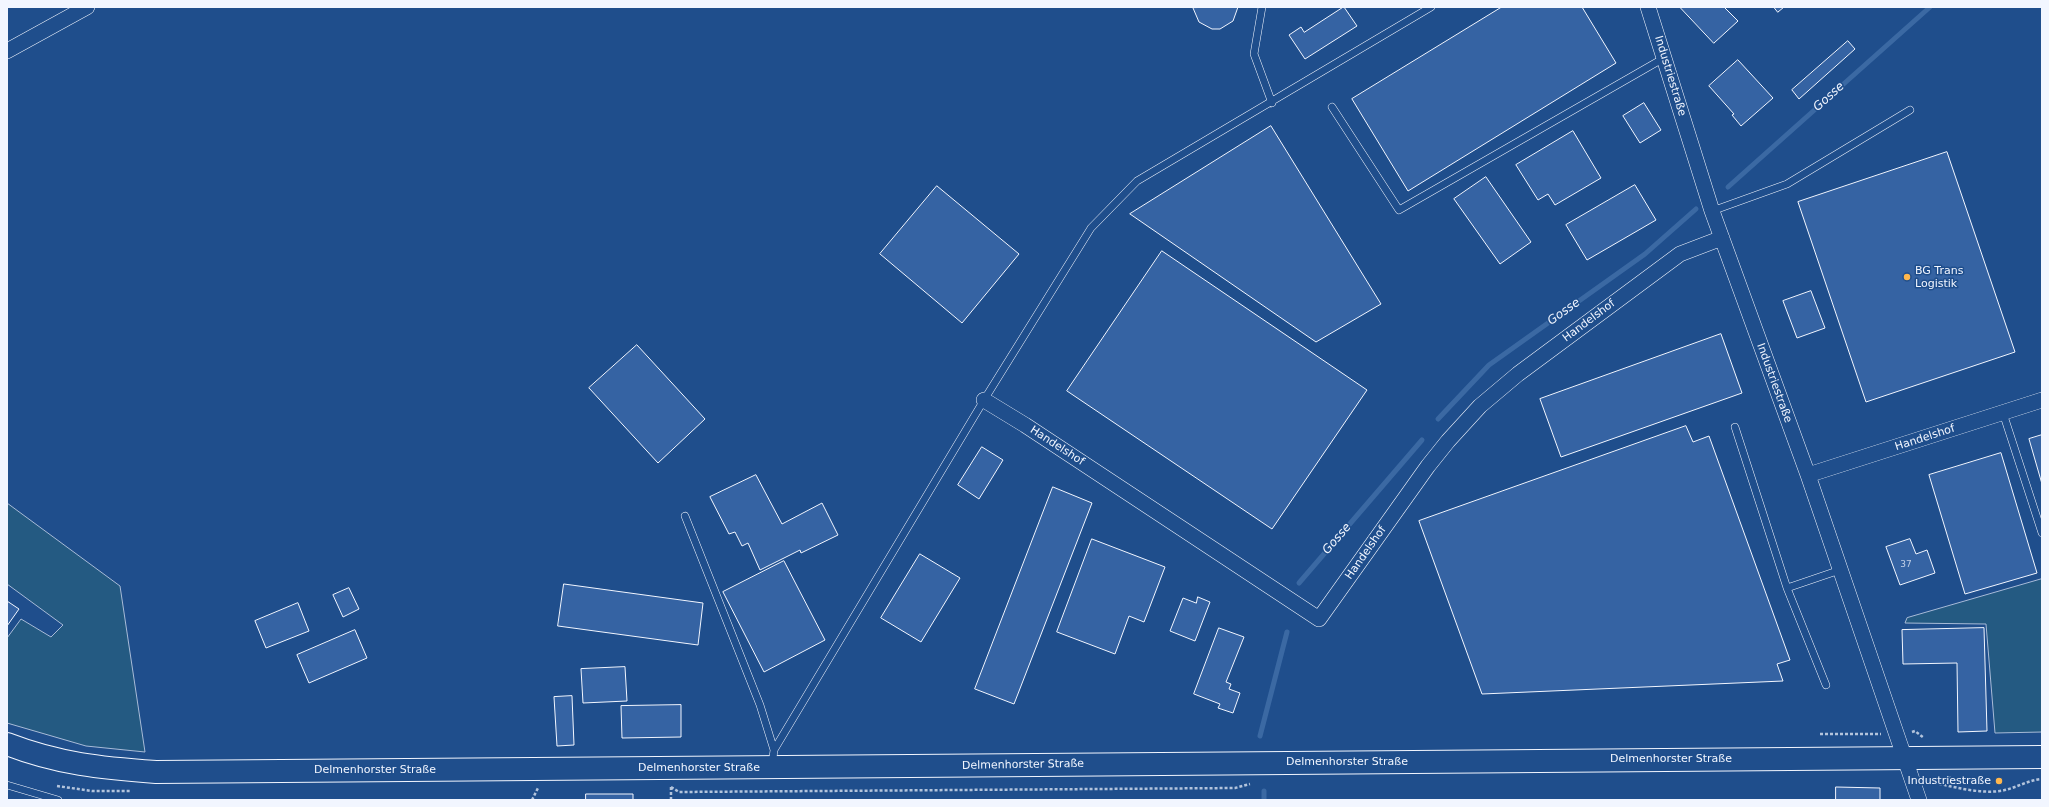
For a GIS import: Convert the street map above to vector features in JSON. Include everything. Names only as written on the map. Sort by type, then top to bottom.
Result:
[{"type":"main road","name":"Delmenhorster Straße","points":[[7,744],[35,755],[89,767],[156,772],[773,759],[2042,757]]},
{"type":"street","points":[[7,51],[87,7]]},
{"type":"street","name":"Industriestraße","points":[[1648,7],[1712,211],[1808,475],[1919,800]]},
{"type":"street","name":"Handelshof","points":[[984,400],[1025,425],[1319,619],[1428,466],[1448,441],[1480,406],[1518,374],[1680,254],[1722,238]]},
{"type":"street","name":"Handelshof","points":[[1808,475],[2042,400]]},
{"type":"lane","points":[[1262,7],[1254,54],[1272,103]]},
{"type":"lane","points":[[773,759],[984,400],[1091,228],[1138,181],[1272,103],[1431,7]]},
{"type":"lane","points":[[1332,107],[1399,210],[1664,58]]},
{"type":"lane","points":[[1712,211],[1787,184],[1910,110]]},
{"type":"lane","points":[[2003,413],[2042,533]]},
{"type":"lane","points":[[1735,427],[1787,588],[1826,684]]},
{"type":"lane","points":[[685,516],[760,705],[773,759]]},
{"type":"lane","points":[[1787,588],[1840,570]]},
{"type":"lane","points":[[7,785],[58,800]]},
{"type":"path","points":[[1820,734],[1862,734]]},
{"type":"path","points":[[1950,788],[1963,790],[2001,791],[2034,780],[2042,779]]},
{"type":"path","points":[[665,784],[679,792],[771,793],[1235,788],[1254,782]]},
{"type":"shaded area","points":[[7,503],[120,586],[145,752],[86,746],[7,723],[7,638],[21,619],[51,637],[63,625],[7,584]]},
{"type":"shaded area","points":[[2042,579],[2042,732],[1995,733],[1986,624],[1905,623],[1907,618]]},
{"type":"building","points":[[1238,7],[1233,21],[1220,29],[1212,29],[1199,22],[1193,8]]},
{"type":"building","points":[[1344,7],[1357,26],[1305,59],[1289,35],[1301,27],[1304,32]]},
{"type":"building","points":[[1502,7],[1582,7],[1616,63],[1408,191],[1352,99]]},
{"type":"building","points":[[1680,7],[1724,7],[1738,21],[1714,43]]},
{"type":"building","points":[[1774,7],[1784,7],[1778,12]]},
{"type":"building","points":[[1848,41],[1855,49],[1799,99],[1792,90]]},
{"type":"building","points":[[1738,60],[1773,98],[1741,126],[1732,115],[1734,114],[1709,86]]},
{"type":"building","points":[[1644,103],[1661,130],[1640,143],[1623,116]]},
{"type":"building","points":[[1271,126],[1381,304],[1316,342],[1130,214]]},
{"type":"building","points":[[1573,131],[1601,178],[1555,205],[1548,194],[1538,200],[1516,165]]},
{"type":"building","name":"BG Trans Logistik","points":[[1947,152],[2015,352],[1866,402],[1798,202]]},
{"type":"building","points":[[1486,177],[1531,242],[1500,264],[1454,199]]},
{"type":"building","points":[[1635,185],[1656,220],[1587,260],[1566,225]]},
{"type":"building","points":[[937,186],[1019,254],[962,323],[880,254]]},
{"type":"building","points":[[1162,251],[1367,390],[1272,529],[1067,391]]},
{"type":"building","points":[[1811,291],[1825,328],[1797,338],[1783,301]]},
{"type":"building","points":[[1721,334],[1742,393],[1561,457],[1540,399]]},
{"type":"building","points":[[637,345],[705,419],[658,463],[589,388]]},
{"type":"building","points":[[1686,426],[1693,442],[1709,436],[1790,660],[1777,664],[1783,681],[1482,694],[1419,521]]},
{"type":"building","points":[[2042,435],[2042,484],[2029,439]]},
{"type":"building","points":[[982,447],[1003,460],[979,499],[958,485]]},
{"type":"building","points":[[2001,453],[2037,573],[1965,594],[1929,475]]},
{"type":"building","points":[[756,475],[782,524],[822,503],[838,535],[801,553],[800,550],[760,570],[748,543],[742,546],[735,532],[729,534],[710,497]]},
{"type":"building","points":[[1053,487],[1092,503],[1014,704],[975,689]]},
{"type":"building","points":[[1092,539],[1165,567],[1144,622],[1129,616],[1115,654],[1057,632]]},
{"type":"building","points":[[1910,539],[1916,554],[1927,550],[1935,573],[1900,585],[1886,547]]},
{"type":"building","points":[[920,554],[960,578],[921,642],[881,618]]},
{"type":"building","points":[[784,561],[825,640],[764,672],[723,592]]},
{"type":"building","points":[[564,584],[703,603],[698,645],[558,626]]},
{"type":"building","points":[[349,588],[359,609],[343,617],[333,595]]},
{"type":"building","points":[[1198,597],[1210,602],[1195,641],[1170,631],[1183,598],[1196,603]]},
{"type":"building","points":[[7,601],[19,609],[7,626]]},
{"type":"building","points":[[298,603],[309,631],[266,648],[255,621]]},
{"type":"building","points":[[1219,628],[1244,637],[1226,682],[1231,684],[1229,689],[1240,693],[1233,713],[1218,708],[1220,704],[1194,694]]},
{"type":"building","points":[[1984,628],[1987,731],[1958,732],[1957,663],[1903,664],[1902,630]]},
{"type":"building","points":[[355,630],[367,658],[309,683],[297,655]]},
{"type":"building","points":[[625,667],[627,701],[583,703],[581,669]]},
{"type":"building","points":[[572,696],[574,745],[557,746],[554,697]]},
{"type":"building","points":[[681,705],[681,737],[622,738],[621,706]]},
{"type":"building","points":[[1836,787],[1880,788],[1880,800],[1836,800]]},
{"type":"building","points":[[586,794],[633,794],[633,800],[586,800]]},
{"type":"waterway","name":"Gosse","points":[[1728,187],[1930,7]]},
{"type":"waterway","name":"Gosse","points":[[1438,419],[1489,365],[1645,254],[1696,209]]},
{"type":"waterway","name":"Gosse","points":[[1299,583],[1422,440]]},
{"type":"waterway","name":"Gosse","points":[[1260,736],[1287,632]]},
{"type":"waterway","name":"Gosse","points":[[1264,791],[1264,800]]},
{"type":"place","name":"BG Trans Logistik","points":[[1907,277]]},
{"type":"place","name":"Industriestraße","points":[[1999,781]]}]
